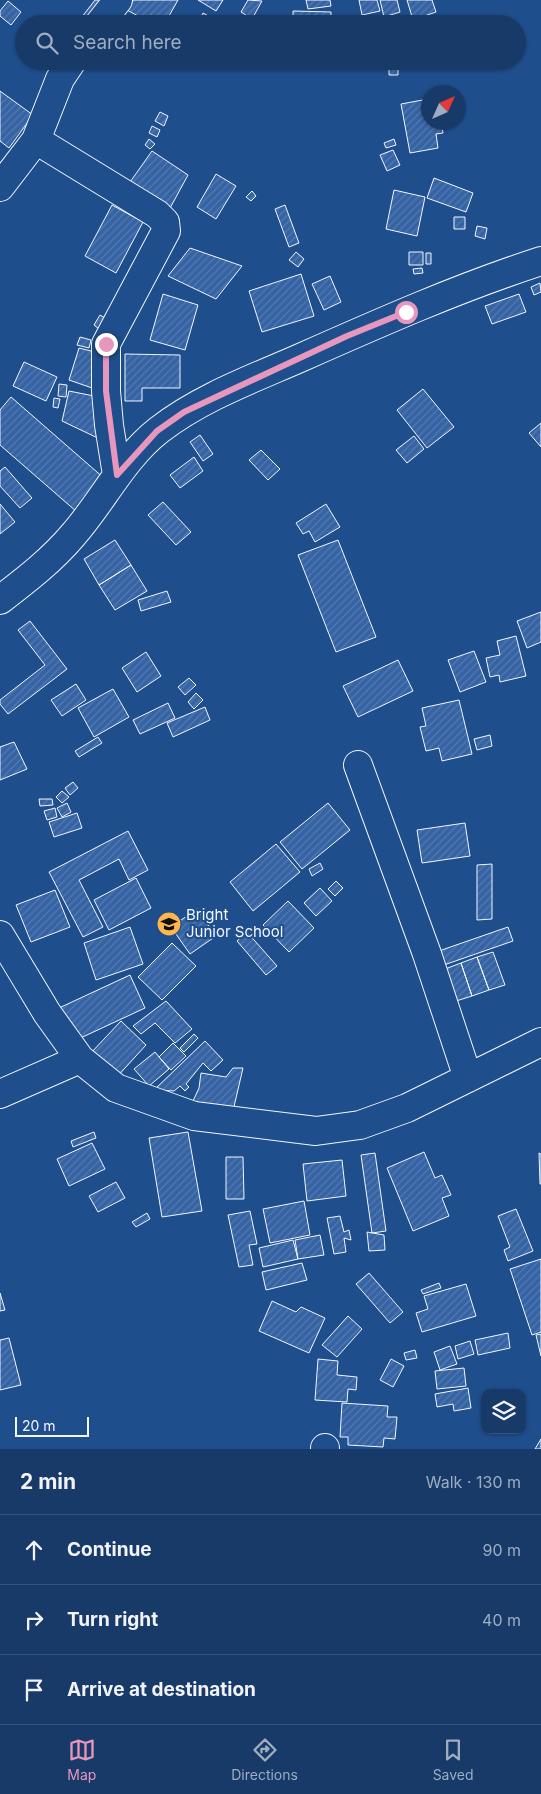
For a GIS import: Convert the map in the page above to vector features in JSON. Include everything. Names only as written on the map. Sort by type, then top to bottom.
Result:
[{"type":"street","points":[[106,15],[118,0]]},
{"type":"street","points":[[0,187],[36,140],[60,80],[66,70]]},
{"type":"street","points":[[36,140],[157,214],[165,222],[166,231],[106,344],[106,391],[117,475]]},
{"type":"street","points":[[0,600],[36,571],[74,535],[117,475],[157,431],[184,412],[347,336],[494,276],[541,261]]},
{"type":"street","points":[[358,765],[427,954],[468,1078]]},
{"type":"street","points":[[0,934],[47,1013],[80,1059],[116,1088],[194,1116],[316,1130],[360,1125],[407,1108],[541,1042]]},
{"type":"street","points":[[0,1094],[80,1059]]},
{"type":"building","points":[[95,0],[114,0],[103,15],[83,15]]},
{"type":"building","points":[[133,0],[178,0],[170,15],[136,15],[127,10]]},
{"type":"building","points":[[198,0],[223,0],[216,11]]},
{"type":"building","points":[[248,0],[262,1],[254,15],[246,15],[241,12]]},
{"type":"building","points":[[306,0],[330,0],[331,6],[308,9]]},
{"type":"building","points":[[359,0],[377,0],[380,11],[362,15]]},
{"type":"building","points":[[380,0],[397,0],[400,12],[384,15]]},
{"type":"building","points":[[407,0],[432,0],[436,12],[427,15],[412,15]]},
{"type":"building","points":[[8,1],[21,12],[19,15],[15,15],[15,20],[11,25],[0,16],[0,11]]},
{"type":"building","points":[[293,11],[331,12],[331,15],[293,15]]},
{"type":"building","points":[[389,70],[398,70],[398,75],[389,75]]},
{"type":"building","points":[[0,91],[33,115],[9,148],[0,141]]},
{"type":"building","points":[[421,100],[421,130],[442,130],[443,133],[436,134],[438,148],[410,153],[401,104]]},
{"type":"building","points":[[160,112],[168,116],[164,126],[155,121]]},
{"type":"building","points":[[152,126],[160,130],[157,137],[149,133]]},
{"type":"building","points":[[149,139],[155,144],[150,149],[145,145]]},
{"type":"building","points":[[394,139],[396,145],[386,148],[384,143]]},
{"type":"building","points":[[393,150],[400,165],[387,171],[380,155]]},
{"type":"building","points":[[152,151],[188,175],[169,210],[128,185]]},
{"type":"building","points":[[216,174],[236,186],[216,219],[197,207]]},
{"type":"building","points":[[434,178],[473,193],[466,212],[427,198]]},
{"type":"building","points":[[394,190],[425,197],[417,236],[386,229]]},
{"type":"building","points":[[252,191],[256,196],[251,201],[246,197]]},
{"type":"building","points":[[112,205],[143,222],[116,273],[85,256]]},
{"type":"building","points":[[285,205],[299,243],[289,247],[275,209]]},
{"type":"building","points":[[454,217],[465,217],[465,229],[454,229]]},
{"type":"building","points":[[477,226],[487,228],[485,239],[475,236]]},
{"type":"building","points":[[190,248],[242,266],[216,299],[168,276]]},
{"type":"building","points":[[296,252],[304,259],[298,267],[289,260]]},
{"type":"building","points":[[409,252],[423,252],[423,265],[409,265]]},
{"type":"building","points":[[426,253],[431,253],[431,264],[426,264]]},
{"type":"building","points":[[422,268],[423,273],[414,274],[413,269]]},
{"type":"building","points":[[301,274],[314,316],[262,332],[249,291]]},
{"type":"building","points":[[330,276],[341,302],[324,310],[312,284]]},
{"type":"building","points":[[540,283],[541,292],[534,295],[531,287]]},
{"type":"building","points":[[163,294],[198,305],[185,350],[150,340]]},
{"type":"building","points":[[519,294],[526,312],[492,324],[485,306]]},
{"type":"building","points":[[100,315],[105,318],[99,329],[94,325]]},
{"type":"building","points":[[80,337],[91,340],[89,348],[77,345]]},
{"type":"building","points":[[79,348],[103,354],[95,389],[69,380]]},
{"type":"building","points":[[125,354],[180,355],[180,388],[142,388],[142,401],[125,401]]},
{"type":"building","points":[[24,362],[57,377],[46,401],[13,386]]},
{"type":"building","points":[[59,384],[67,385],[66,397],[58,396]]},
{"type":"building","points":[[423,389],[454,427],[427,448],[397,410]]},
{"type":"building","points":[[69,391],[99,397],[102,440],[62,421]]},
{"type":"building","points":[[11,397],[105,479],[77,512],[0,445],[0,410]]},
{"type":"building","points":[[54,398],[60,399],[58,408],[53,407]]},
{"type":"building","points":[[541,423],[541,447],[529,433]]},
{"type":"building","points":[[200,435],[213,454],[203,461],[190,442]]},
{"type":"building","points":[[414,436],[424,449],[407,463],[396,450]]},
{"type":"building","points":[[261,450],[280,469],[268,480],[249,460]]},
{"type":"building","points":[[194,457],[203,471],[180,488],[170,475]]},
{"type":"building","points":[[5,467],[32,498],[20,508],[0,486],[0,471]]},
{"type":"building","points":[[163,502],[191,532],[176,545],[148,515]]},
{"type":"building","points":[[0,504],[15,522],[0,534]]},
{"type":"building","points":[[326,504],[340,527],[315,542],[309,531],[303,534],[296,523]]},
{"type":"building","points":[[115,540],[131,565],[99,585],[84,559]]},
{"type":"building","points":[[338,540],[376,637],[336,652],[298,555]]},
{"type":"building","points":[[131,565],[147,591],[115,610],[99,585]]},
{"type":"building","points":[[167,591],[171,602],[141,611],[138,600]]},
{"type":"building","points":[[541,612],[541,642],[527,648],[517,621]]},
{"type":"building","points":[[30,621],[67,669],[8,714],[0,704],[0,700],[45,665],[18,630]]},
{"type":"building","points":[[516,636],[526,676],[500,682],[499,675],[490,677],[486,658],[500,655],[497,641]]},
{"type":"building","points":[[474,651],[486,682],[460,692],[448,660]]},
{"type":"building","points":[[146,652],[161,676],[137,692],[122,668]]},
{"type":"building","points":[[398,660],[413,691],[358,717],[343,686]]},
{"type":"building","points":[[189,678],[196,685],[185,695],[178,687]]},
{"type":"building","points":[[76,684],[86,700],[62,716],[51,700]]},
{"type":"building","points":[[113,689],[129,717],[94,737],[78,708]]},
{"type":"building","points":[[196,693],[203,700],[194,709],[188,702]]},
{"type":"building","points":[[459,700],[472,754],[442,761],[439,748],[426,751],[420,727],[426,726],[422,708]]},
{"type":"building","points":[[168,703],[175,718],[140,734],[133,720]]},
{"type":"building","points":[[205,707],[210,720],[173,737],[167,723]]},
{"type":"building","points":[[490,735],[492,746],[477,750],[474,739]]},
{"type":"building","points":[[98,737],[102,743],[79,757],[75,751]]},
{"type":"building","points":[[14,742],[27,769],[0,780],[0,747]]},
{"type":"building","points":[[73,782],[78,788],[70,795],[65,788]]},
{"type":"building","points":[[62,791],[69,797],[62,803],[56,797]]},
{"type":"building","points":[[39,799],[52,799],[53,805],[40,806]]},
{"type":"building","points":[[67,803],[71,812],[62,817],[57,808]]},
{"type":"building","points":[[328,803],[350,830],[302,869],[280,842]]},
{"type":"building","points":[[55,808],[57,817],[47,820],[44,811]]},
{"type":"building","points":[[77,813],[82,828],[54,837],[49,822]]},
{"type":"building","points":[[465,823],[470,856],[422,863],[417,830]]},
{"type":"building","points":[[128,831],[148,870],[129,880],[119,859],[79,880],[103,927],[83,937],[49,872]]},
{"type":"building","points":[[276,844],[300,872],[253,911],[230,882]]},
{"type":"building","points":[[320,863],[323,869],[312,876],[309,869]]},
{"type":"building","points":[[492,864],[492,919],[477,920],[477,865]]},
{"type":"building","points":[[136,878],[151,908],[109,930],[94,900]]},
{"type":"building","points":[[336,881],[343,888],[335,896],[328,889]]},
{"type":"building","points":[[320,888],[332,901],[316,916],[304,903]]},
{"type":"building","points":[[55,890],[70,927],[31,942],[16,905]]},
{"type":"building","points":[[288,901],[314,928],[289,952],[263,925]]},
{"type":"building","points":[[197,909],[216,936],[190,954],[171,927]]},
{"type":"building","points":[[130,927],[143,964],[96,980],[84,943]]},
{"type":"building","points":[[508,927],[513,941],[441,966],[436,952]]},
{"type":"building","points":[[247,932],[277,966],[266,975],[237,941]]},
{"type":"building","points":[[172,943],[196,966],[162,1000],[138,977]]},
{"type":"building","points":[[493,952],[505,985],[489,990],[477,957]]},
{"type":"building","points":[[477,957],[489,990],[472,996],[461,963]]},
{"type":"building","points":[[461,963],[472,996],[456,1001],[445,969]]},
{"type":"building","points":[[130,975],[145,1008],[74,1041],[59,1008]]},
{"type":"building","points":[[166,1001],[192,1029],[175,1043],[155,1023],[141,1034],[133,1026]]},
{"type":"building","points":[[121,1021],[146,1045],[115,1079],[89,1055]]},
{"type":"building","points":[[194,1034],[198,1038],[184,1052],[180,1048]]},
{"type":"building","points":[[205,1041],[223,1060],[211,1071],[203,1063],[186,1084],[189,1087],[185,1091],[180,1086],[174,1091],[154,1090]]},
{"type":"building","points":[[173,1043],[186,1056],[171,1070],[159,1057]]},
{"type":"building","points":[[155,1052],[169,1069],[149,1086],[134,1069]]},
{"type":"building","points":[[233,1068],[243,1068],[233,1111],[193,1101],[199,1088],[201,1073],[226,1077]]},
{"type":"building","points":[[94,1132],[96,1138],[73,1147],[71,1141]]},
{"type":"building","points":[[188,1132],[202,1211],[162,1217],[149,1138]]},
{"type":"building","points":[[92,1143],[105,1169],[69,1186],[57,1159]]},
{"type":"building","points":[[424,1152],[435,1178],[442,1175],[451,1195],[442,1198],[449,1216],[413,1231],[387,1168]]},
{"type":"building","points":[[375,1153],[386,1231],[372,1233],[361,1155]]},
{"type":"building","points":[[539,1153],[541,1154],[541,1184],[540,1184]]},
{"type":"building","points":[[226,1157],[243,1157],[244,1199],[226,1199]]},
{"type":"building","points":[[342,1160],[346,1196],[307,1201],[303,1164]]},
{"type":"building","points":[[116,1182],[125,1198],[98,1212],[89,1196]]},
{"type":"building","points":[[304,1201],[310,1235],[270,1243],[263,1209]]},
{"type":"building","points":[[516,1209],[533,1251],[508,1261],[504,1250],[510,1247],[498,1216]]},
{"type":"building","points":[[250,1211],[257,1244],[249,1245],[253,1265],[239,1267],[228,1215]]},
{"type":"building","points":[[147,1213],[150,1219],[136,1227],[132,1222]]},
{"type":"building","points":[[340,1216],[344,1232],[349,1230],[351,1240],[344,1238],[346,1252],[334,1254],[327,1218]]},
{"type":"building","points":[[367,1232],[384,1235],[385,1250],[369,1251]]},
{"type":"building","points":[[320,1235],[324,1255],[298,1259],[295,1240]]},
{"type":"building","points":[[293,1240],[298,1259],[263,1267],[259,1248]]},
{"type":"building","points":[[541,1259],[541,1332],[532,1335],[510,1269]]},
{"type":"building","points":[[302,1263],[307,1280],[266,1290],[262,1272]]},
{"type":"building","points":[[369,1273],[403,1312],[390,1323],[356,1284]]},
{"type":"building","points":[[439,1283],[441,1288],[423,1294],[421,1290]]},
{"type":"building","points":[[466,1284],[476,1316],[422,1332],[416,1313],[428,1309],[424,1296]]},
{"type":"building","points":[[0,1293],[5,1310],[0,1311]]},
{"type":"building","points":[[272,1301],[296,1312],[301,1307],[325,1318],[309,1353],[259,1331]]},
{"type":"building","points":[[348,1316],[362,1329],[337,1357],[322,1345]]},
{"type":"building","points":[[508,1333],[510,1348],[478,1355],[475,1340]]},
{"type":"building","points":[[541,1334],[541,1356],[536,1335]]},
{"type":"building","points":[[9,1338],[21,1385],[0,1390],[0,1340]]},
{"type":"building","points":[[470,1341],[474,1354],[458,1359],[455,1346]]},
{"type":"building","points":[[450,1346],[457,1364],[440,1370],[434,1352]]},
{"type":"building","points":[[415,1350],[417,1358],[406,1360],[404,1353]]},
{"type":"building","points":[[318,1359],[338,1361],[337,1375],[357,1377],[356,1390],[348,1389],[347,1402],[315,1400]]},
{"type":"building","points":[[391,1359],[404,1366],[393,1387],[380,1380]]},
{"type":"building","points":[[464,1368],[466,1386],[437,1389],[435,1371]]},
{"type":"building","points":[[468,1388],[471,1408],[454,1411],[453,1404],[437,1407],[435,1394]]},
{"type":"building","points":[[342,1403],[388,1406],[387,1417],[397,1417],[395,1439],[384,1438],[383,1447],[348,1445],[348,1437],[340,1437]]},
{"type":"building","points":[[541,1439],[541,1449],[535,1449]]},
{"type":"place","name":"Bright Junior School","points":[[169,924]]},
{"type":"route","points":[[106,344],[106,391],[117,475],[157,431],[184,412],[237,385],[406,312]]}]
